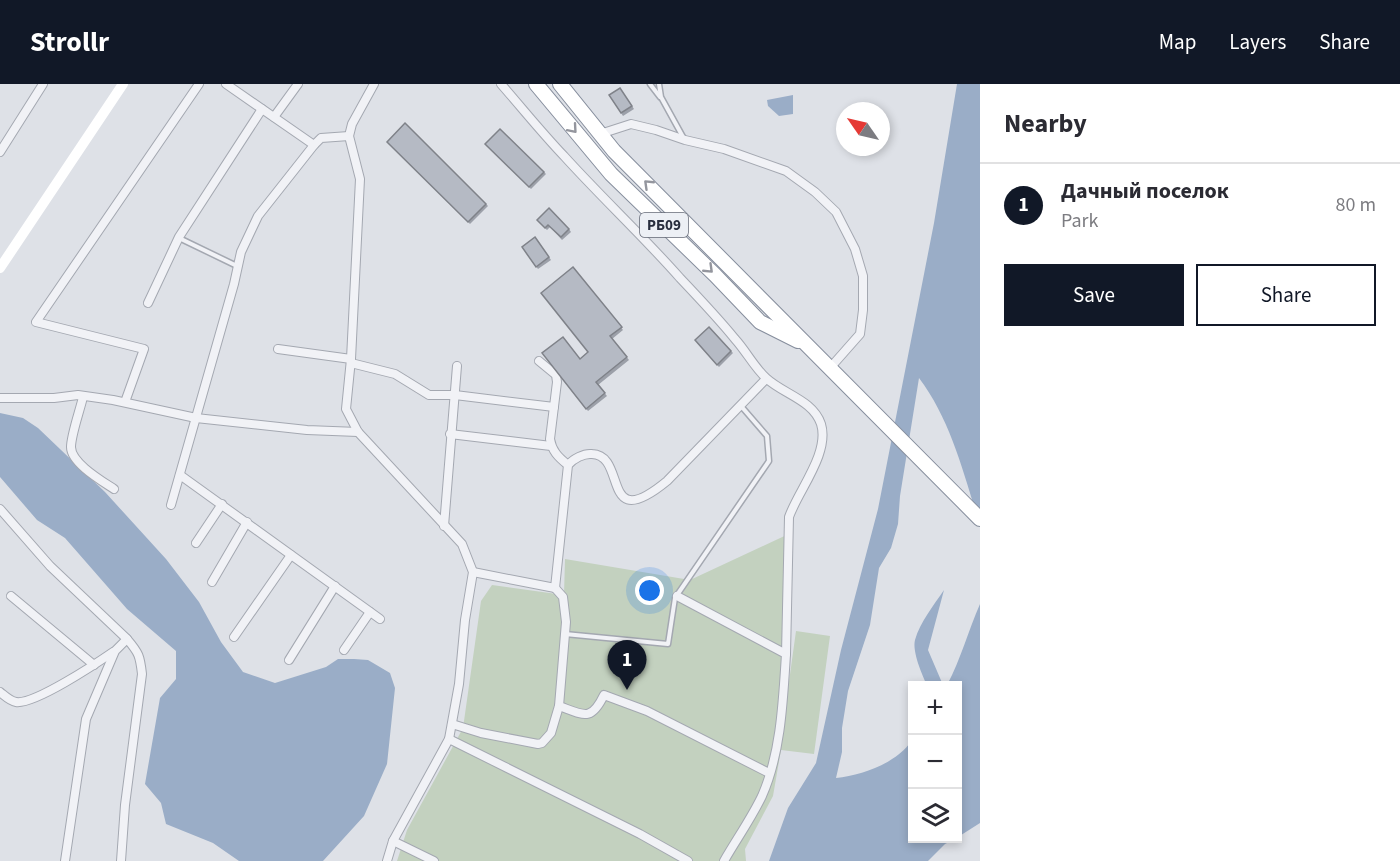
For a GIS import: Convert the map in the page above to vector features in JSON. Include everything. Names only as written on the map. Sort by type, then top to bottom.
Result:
[{"type":"highway","name":"РБ09","points":[[536,84],[611,174],[760,322],[807,345]]},
{"type":"highway","name":"РБ09","points":[[560,84],[614,152],[980,519]]},
{"type":"main road","points":[[0,268],[123,84]]},
{"type":"street","points":[[0,152],[42,84]]},
{"type":"street","points":[[124,402],[144,349],[36,322],[199,84]]},
{"type":"street","points":[[226,84],[314,145]]},
{"type":"street","points":[[274,117],[298,84]]},
{"type":"street","points":[[374,84],[352,123],[349,136],[360,179],[351,361],[346,409],[357,432],[462,544],[473,572],[449,739],[393,841],[387,861]]},
{"type":"street","points":[[501,84],[564,157],[636,229],[737,340],[766,379],[804,403],[815,413],[821,425],[822,439],[816,462],[794,502],[789,517],[786,654],[782,714],[775,751],[760,800],[724,861]]},
{"type":"street","points":[[148,303],[178,237],[262,109]]},
{"type":"street","points":[[600,134],[631,124],[724,149],[786,171],[816,192],[836,212],[855,249],[863,276],[863,310],[860,334],[830,368]]},
{"type":"street","points":[[171,505],[241,252],[258,216],[321,138],[349,136]]},
{"type":"street","points":[[278,349],[351,361],[395,374],[429,395],[455,395],[554,407]]},
{"type":"street","points":[[539,361],[556,375],[550,439],[557,456],[568,465]]},
{"type":"street","points":[[444,526],[457,366]]},
{"type":"street","points":[[555,588],[568,465],[572,460],[589,453],[601,455],[606,460],[621,495],[628,500],[637,500],[667,481],[766,379]]},
{"type":"street","points":[[0,398],[54,398],[78,395],[124,402],[196,418],[307,430],[357,432]]},
{"type":"street","points":[[83,397],[71,448],[75,459],[114,489]]},
{"type":"street","points":[[450,434],[551,446]]},
{"type":"street","points":[[180,475],[380,619]]},
{"type":"street","points":[[196,543],[222,504]]},
{"type":"street","points":[[0,509],[50,566],[128,639],[138,652],[142,674],[125,805],[121,861]]},
{"type":"street","points":[[212,582],[247,522]]},
{"type":"street","points":[[234,638],[291,555]]},
{"type":"street","points":[[452,724],[481,733],[538,744],[542,743],[551,733],[559,706],[565,634],[563,597],[555,588],[473,572]]},
{"type":"street","points":[[289,660],[335,586]]},
{"type":"street","points":[[11,596],[94,665]]},
{"type":"street","points":[[677,596],[786,654]]},
{"type":"street","points":[[344,650],[370,612]]},
{"type":"street","points":[[0,692],[15,702],[25,701],[69,681],[128,639]]},
{"type":"street","points":[[65,861],[86,719],[114,651]]},
{"type":"street","points":[[559,706],[582,714],[591,713],[596,711],[604,695],[647,711],[769,773]]},
{"type":"street","points":[[449,739],[630,829],[688,861]]},
{"type":"street","points":[[393,841],[434,861]]},
{"type":"lane","points":[[650,84],[661,97],[685,140]]},
{"type":"lane","points":[[659,84],[661,97]]},
{"type":"lane","points":[[178,237],[237,266]]},
{"type":"lane","points":[[565,634],[669,644],[675,598],[769,461],[767,436],[741,405]]},
{"type":"green space","points":[[793,532],[787,696],[796,631],[830,636],[814,754],[781,750],[773,796],[745,849],[746,861],[397,861],[407,830],[463,728],[481,601],[492,585],[564,595],[565,559],[690,580]]},
{"type":"water","points":[[957,84],[980,84],[980,525],[948,430],[930,394],[919,378],[900,496],[898,524],[891,548],[879,568],[870,625],[848,691],[842,728],[842,752],[836,778],[879,767],[908,745],[908,843],[947,843],[928,861],[769,861],[788,808],[816,763],[841,650],[878,509],[934,223]]},
{"type":"water","points":[[793,95],[793,114],[779,116],[768,106],[767,100]]},
{"type":"water","points":[[0,413],[23,418],[38,428],[105,492],[166,559],[199,602],[221,642],[243,672],[275,683],[326,667],[338,659],[354,659],[368,660],[390,673],[395,688],[387,764],[364,816],[323,861],[239,861],[213,843],[166,824],[161,803],[145,784],[160,698],[176,679],[176,651],[127,609],[65,538],[37,520],[0,477]]},
{"type":"water","points":[[944,590],[928,650],[941,681],[925,681],[916,656],[915,640],[924,620]]},
{"type":"water","points":[[980,604],[980,823],[962,834],[962,681],[949,681]]},
{"type":"building","points":[[620,88],[632,106],[621,113],[609,95]]},
{"type":"building","points":[[405,123],[486,204],[468,222],[387,142]]},
{"type":"building","points":[[500,129],[544,172],[529,187],[485,144]]},
{"type":"building","points":[[549,208],[569,229],[561,237],[548,225],[545,228],[537,220]]},
{"type":"building","points":[[535,237],[549,257],[536,267],[522,247]]},
{"type":"building","points":[[573,267],[622,327],[610,336],[627,357],[596,382],[605,393],[586,409],[542,353],[563,337],[580,359],[588,352],[541,293]]},
{"type":"building","points":[[709,327],[731,351],[717,365],[695,340]]},
{"type":"place","name":"Дачный поселок","points":[[627,690]]}]
